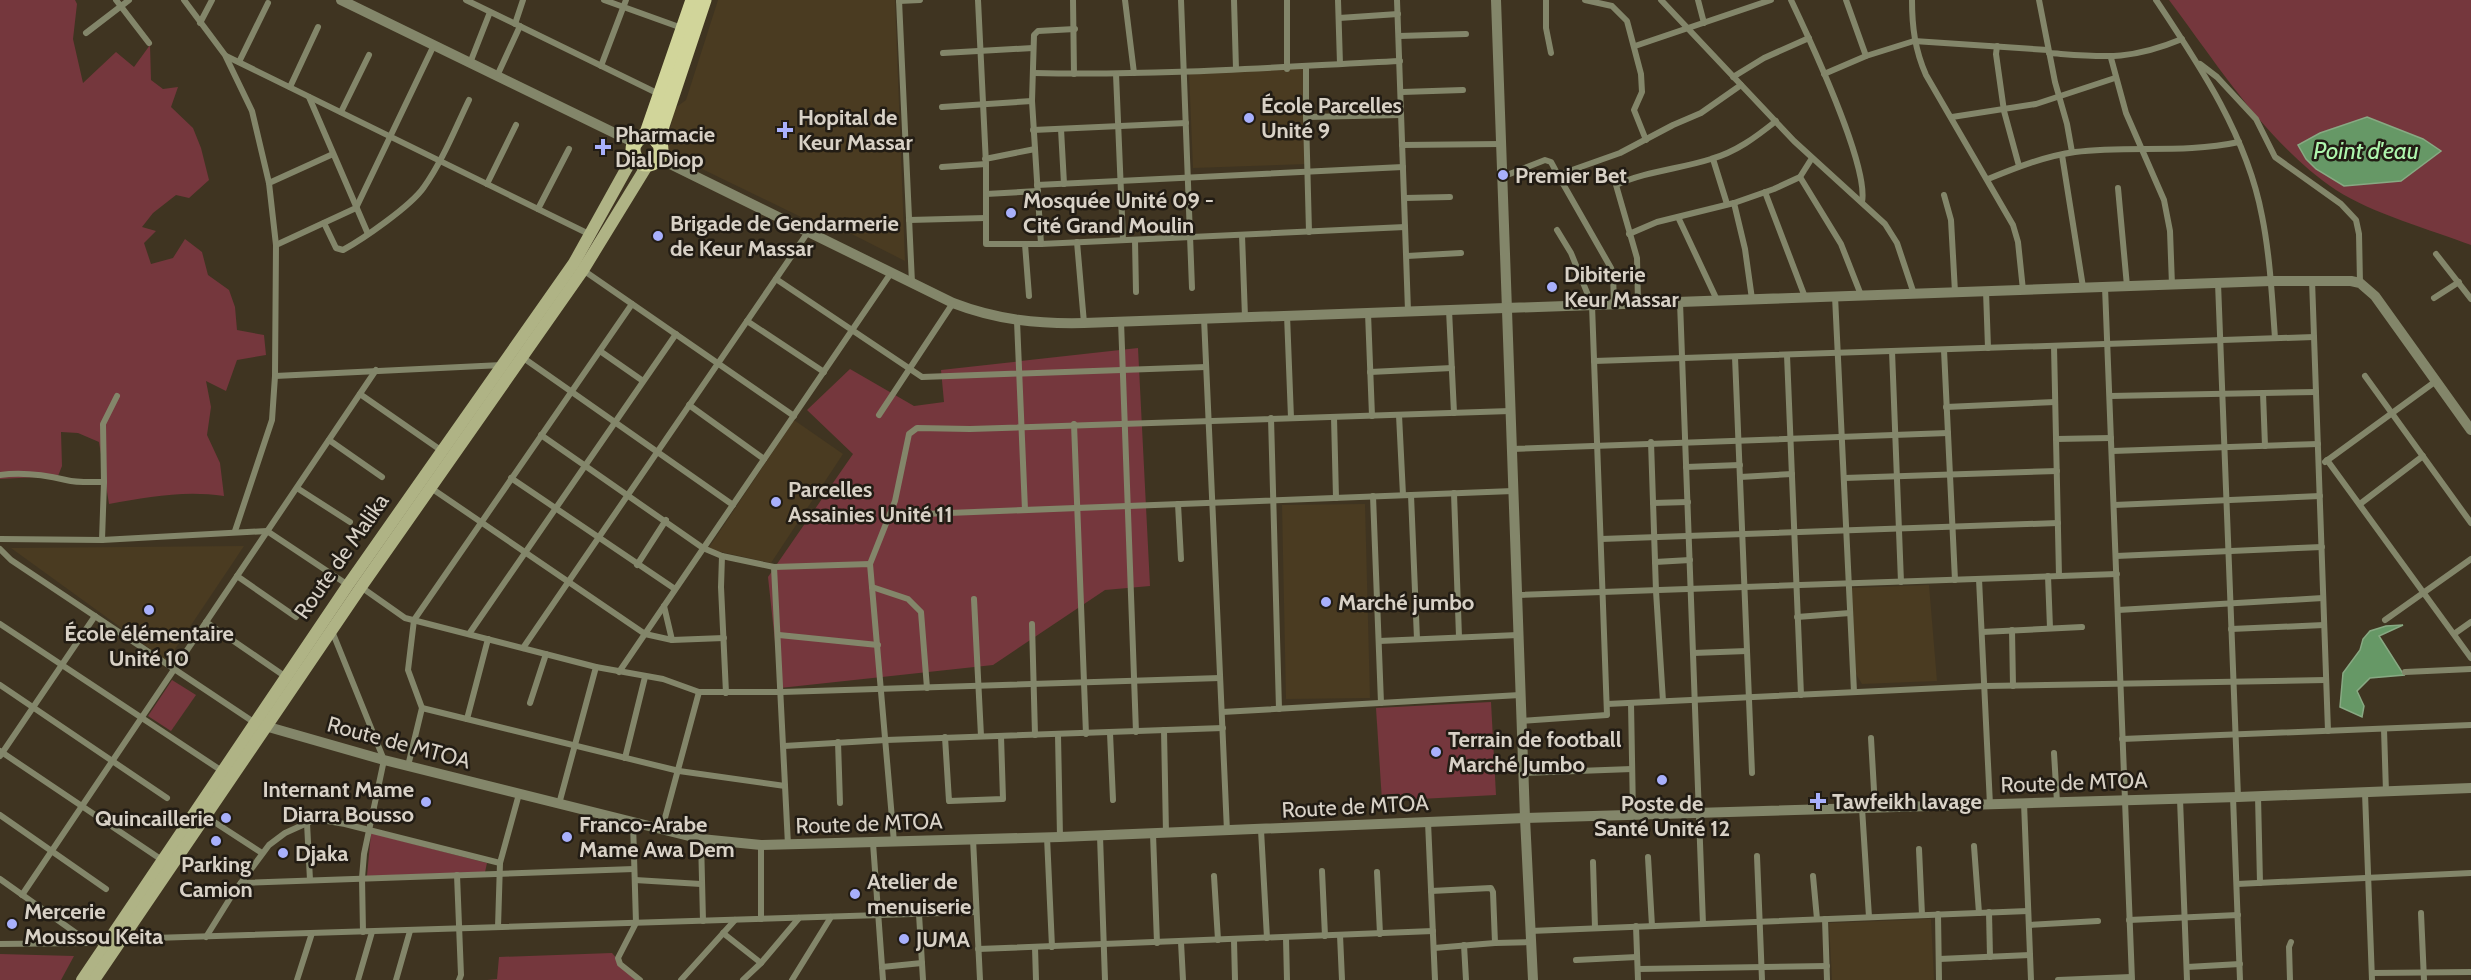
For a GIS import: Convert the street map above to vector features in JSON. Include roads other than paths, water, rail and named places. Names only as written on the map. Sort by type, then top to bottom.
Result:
[{"type":"main road","name":"Route de Malika","points":[[643,144],[693,0]]},
{"type":"main road","name":"Route de Malika","points":[[82,980],[116,939],[205,816],[286,677],[591,235],[643,144],[704,0]]},
{"type":"main road","points":[[643,144],[660,149],[653,161],[639,162],[643,144]]},
{"type":"main road","name":"Route de Malika","points":[[94,980],[162,860],[222,771],[332,630],[583,270],[653,161]]},
{"type":"street","points":[[116,0],[149,43]]},
{"type":"street","points":[[86,33],[129,0]]},
{"type":"street","points":[[184,0],[225,55],[252,111],[269,183],[276,245],[275,376],[272,420],[235,531]]},
{"type":"street","points":[[200,23],[212,0]]},
{"type":"street","points":[[341,0],[643,144]]},
{"type":"street","points":[[466,0],[660,95]]},
{"type":"street","points":[[497,76],[517,25],[523,0]]},
{"type":"street","points":[[604,0],[625,4],[684,28]]},
{"type":"street","points":[[912,283],[899,0],[920,0]]},
{"type":"street","points":[[978,0],[986,161],[986,244],[1041,244],[1405,227]]},
{"type":"street","points":[[1073,0],[1074,74]]},
{"type":"street","points":[[1125,0],[1134,73]]},
{"type":"street","points":[[1181,0],[1192,288]]},
{"type":"street","points":[[1234,0],[1236,69]]},
{"type":"street","points":[[1287,0],[1287,69]]},
{"type":"street","points":[[1338,0],[1340,64]]},
{"type":"street","points":[[1397,0],[1408,311]]},
{"type":"street","points":[[1496,0],[1520,695],[1533,980]]},
{"type":"street","points":[[1546,0],[1546,27],[1551,52]]},
{"type":"street","points":[[1585,0],[1613,3],[1625,17],[1635,46],[1642,92],[1634,110],[1646,140]]},
{"type":"street","points":[[1662,0],[1812,158],[1862,202],[1890,231],[1897,243],[1914,294]]},
{"type":"street","points":[[1698,0],[1704,23]]},
{"type":"street","points":[[1635,46],[1771,0]]},
{"type":"street","points":[[1791,0],[1824,74],[1862,177],[1864,192],[1862,202]]},
{"type":"street","points":[[1846,0],[1866,56]]},
{"type":"street","points":[[1912,0],[1914,41],[1926,75],[2013,225],[2018,242],[2022,290]]},
{"type":"street","points":[[2039,0],[2048,51],[2072,152]]},
{"type":"street","points":[[2156,0],[2197,62],[2239,142],[2262,214],[2271,281],[2275,338]]},
{"type":"street","points":[[239,62],[268,3]]},
{"type":"street","points":[[602,66],[625,4]]},
{"type":"street","points":[[470,63],[490,12]]},
{"type":"street","points":[[1339,18],[1398,14]]},
{"type":"street","points":[[290,87],[318,27]]},
{"type":"street","points":[[1041,244],[1032,102],[1035,73],[1034,35],[1038,31],[1075,29]]},
{"type":"street","points":[[1399,36],[1466,34]]},
{"type":"street","points":[[1733,77],[1764,58],[1809,38]]},
{"type":"street","points":[[1824,74],[1866,56],[1914,41],[1997,46],[2111,58],[2155,50],[2182,39]]},
{"type":"street","points":[[276,245],[356,208],[434,45]]},
{"type":"street","points":[[1997,46],[2004,111],[2019,166]]},
{"type":"street","points":[[943,53],[1033,48]]},
{"type":"street","points":[[225,55],[591,235]]},
{"type":"street","points":[[341,112],[369,55]]},
{"type":"street","points":[[2111,58],[2126,113],[2160,190],[2168,215],[2172,285]]},
{"type":"street","points":[[1035,73],[1116,74],[1287,69],[1400,61]]},
{"type":"street","points":[[2197,62],[2217,77],[2256,119],[2278,159],[2341,204],[2356,220],[2360,241],[2360,283]]},
{"type":"street","points":[[1306,68],[1309,232]]},
{"type":"street","points":[[1116,74],[1123,240]]},
{"type":"street","points":[[1952,117],[2004,111],[2036,104],[2115,78]]},
{"type":"street","points":[[1558,175],[1596,163],[1701,113],[1741,85]]},
{"type":"street","points":[[1402,92],[1463,90]]},
{"type":"street","points":[[309,97],[368,234]]},
{"type":"street","points":[[324,223],[339,250],[345,249],[368,234],[418,194],[439,160],[469,100]]},
{"type":"street","points":[[942,107],[1032,102]]},
{"type":"street","points":[[1306,117],[1401,115]]},
{"type":"street","points":[[1638,303],[1637,258],[1617,185],[1655,172],[1713,159],[1749,142],[1776,121]]},
{"type":"street","points":[[1033,130],[1186,123]]},
{"type":"street","points":[[487,184],[516,125]]},
{"type":"street","points":[[1061,129],[1064,184]]},
{"type":"street","points":[[1988,179],[2019,166],[2072,152],[2203,149],[2239,142]]},
{"type":"street","points":[[1402,145],[1501,144]]},
{"type":"street","points":[[538,209],[569,149]]},
{"type":"street","points":[[942,167],[986,161],[1035,149]]},
{"type":"street","points":[[269,183],[333,154]]},
{"type":"street","points":[[2062,155],[2084,287]]},
{"type":"street","points":[[1629,234],[1657,222],[1731,204],[1765,192],[1800,177],[1812,158]]},
{"type":"street","points":[[1713,159],[1731,204],[1745,249],[1752,299]]},
{"type":"street","points":[[1502,177],[1545,160],[1551,162],[1611,268],[1614,304]]},
{"type":"street","points":[[653,161],[808,232],[953,303],[991,316],[1017,321],[1121,321],[2341,280],[2360,283],[2375,296],[2436,381],[2467,415],[2471,430]]},
{"type":"street","points":[[986,194],[1064,184],[1403,167]]},
{"type":"street","points":[[1800,177],[1848,258],[1861,296]]},
{"type":"street","points":[[2118,188],[2127,286]]},
{"type":"street","points":[[1765,192],[1804,297]]},
{"type":"street","points":[[1944,195],[1950,220],[1955,292]]},
{"type":"street","points":[[1405,198],[1450,197]]},
{"type":"street","points":[[1678,217],[1717,300]]},
{"type":"street","points":[[909,220],[986,218]]},
{"type":"street","points":[[1521,720],[1607,715],[1592,305],[1571,253],[1557,230]]},
{"type":"street","points":[[523,648],[808,232]]},
{"type":"street","points":[[1242,235],[1245,317]]},
{"type":"street","points":[[1135,240],[1137,292]]},
{"type":"street","points":[[1077,242],[1084,322]]},
{"type":"street","points":[[1025,244],[1029,296]]},
{"type":"street","points":[[1407,256],[1461,253]]},
{"type":"street","points":[[2436,254],[2471,299]]},
{"type":"street","points":[[583,270],[794,416]]},
{"type":"street","points":[[619,672],[891,273]]},
{"type":"street","points":[[776,279],[922,377],[1206,367]]},
{"type":"street","points":[[2312,280],[2328,731]]},
{"type":"street","points":[[2434,298],[2458,282]]},
{"type":"street","points":[[2218,283],[2236,734],[2236,884],[2240,980]]},
{"type":"street","points":[[2058,980],[2132,978],[2105,287]]},
{"type":"street","points":[[1986,291],[1988,348]]},
{"type":"street","points":[[1835,296],[1854,692]]},
{"type":"street","points":[[1680,302],[1702,924]]},
{"type":"street","points":[[879,415],[953,303]]},
{"type":"street","points":[[408,766],[422,708],[408,670],[414,620],[632,304]]},
{"type":"street","points":[[1449,310],[1454,412]]},
{"type":"street","points":[[1368,313],[1372,416]]},
{"type":"street","points":[[1287,315],[1291,418]]},
{"type":"street","points":[[1204,318],[1227,831]]},
{"type":"street","points":[[747,321],[824,372]]},
{"type":"street","points":[[1017,321],[1025,510]]},
{"type":"street","points":[[1121,321],[1136,732]]},
{"type":"street","points":[[469,634],[676,334]]},
{"type":"street","points":[[1594,361],[2314,337]]},
{"type":"street","points":[[2054,346],[2059,576]]},
{"type":"street","points":[[1944,350],[1955,580]]},
{"type":"street","points":[[600,351],[643,381]]},
{"type":"street","points":[[1892,351],[1901,582]]},
{"type":"street","points":[[1787,355],[1801,695]]},
{"type":"street","points":[[522,357],[733,505]]},
{"type":"street","points":[[1735,357],[1752,773]]},
{"type":"street","points":[[275,376],[502,365]]},
{"type":"street","points":[[1370,372],[1452,368]]},
{"type":"street","points":[[22,895],[376,370]]},
{"type":"street","points":[[2366,376],[2471,523]]},
{"type":"street","points":[[2319,466],[2436,381]]},
{"type":"street","points":[[2110,396],[2316,392]]},
{"type":"street","points":[[2263,393],[2265,446]]},
{"type":"street","points":[[360,394],[442,451]]},
{"type":"street","points":[[102,540],[103,424],[117,396]]},
{"type":"street","points":[[1946,407],[2055,402]]},
{"type":"street","points":[[689,405],[764,459]]},
{"type":"street","points":[[894,842],[870,564],[895,501],[909,434],[917,428],[970,429],[1510,411]]},
{"type":"street","points":[[1399,415],[1403,495]]},
{"type":"street","points":[[1334,417],[1336,498]]},
{"type":"street","points":[[1271,418],[1279,709]]},
{"type":"street","points":[[1074,424],[1086,734]]},
{"type":"street","points":[[1512,449],[1651,442],[1948,433]]},
{"type":"street","points":[[541,435],[703,548],[722,556],[774,567],[870,564]]},
{"type":"street","points":[[2056,439],[2111,438]]},
{"type":"street","points":[[329,440],[382,477]]},
{"type":"street","points":[[1651,442],[1656,591],[1663,701]]},
{"type":"street","points":[[2112,451],[2318,444]]},
{"type":"street","points":[[2360,504],[2423,456]]},
{"type":"street","points":[[2327,460],[2471,658]]},
{"type":"street","points":[[1686,467],[1740,465]]},
{"type":"street","points":[[1844,478],[2057,471]]},
{"type":"street","points":[[0,475],[17,473],[59,477],[67,480],[104,482]]},
{"type":"street","points":[[1740,477],[1792,474]]},
{"type":"street","points":[[511,478],[675,589]]},
{"type":"street","points":[[297,488],[350,522]]},
{"type":"street","points":[[431,488],[645,634],[672,640],[724,638]]},
{"type":"street","points":[[923,514],[1513,491]]},
{"type":"street","points":[[1454,493],[1459,638]]},
{"type":"street","points":[[1411,495],[1417,639]]},
{"type":"street","points":[[1372,496],[1381,703]]},
{"type":"street","points":[[2114,504],[2320,496]]},
{"type":"street","points":[[1653,503],[1688,502]]},
{"type":"street","points":[[1178,504],[1181,559]]},
{"type":"street","points":[[637,565],[666,520]]},
{"type":"street","points":[[1600,539],[2058,523]]},
{"type":"street","points":[[0,538],[102,540],[267,531],[348,585]]},
{"type":"street","points":[[2116,556],[2322,547]]},
{"type":"street","points":[[0,549],[11,560],[260,725]]},
{"type":"street","points":[[722,556],[721,587],[726,693]]},
{"type":"street","points":[[2385,620],[2471,559]]},
{"type":"street","points":[[1655,562],[1690,560]]},
{"type":"street","points":[[774,567],[788,845]]},
{"type":"street","points":[[1517,595],[2117,574]]},
{"type":"street","points":[[237,576],[296,617]]},
{"type":"street","points":[[2048,576],[2050,628]]},
{"type":"street","points":[[1979,579],[1990,805]]},
{"type":"street","points":[[361,587],[405,618],[596,667],[663,679],[699,692],[782,692],[1220,678]]},
{"type":"street","points":[[872,587],[908,599],[921,612],[927,688]]},
{"type":"street","points":[[2118,610],[2323,598]]},
{"type":"street","points":[[974,599],[981,736]]},
{"type":"street","points":[[664,606],[672,640]]},
{"type":"street","points":[[1797,617],[1850,613]]},
{"type":"street","points":[[95,616],[1,753],[162,860]]},
{"type":"street","points":[[206,622],[286,677]]},
{"type":"street","points":[[2454,634],[2471,622]]},
{"type":"street","points":[[0,624],[222,771]]},
{"type":"street","points":[[1032,624],[1035,735]]},
{"type":"street","points":[[2231,629],[2324,625]]},
{"type":"street","points":[[1982,632],[2082,627]]},
{"type":"street","points":[[332,630],[384,760],[369,830],[362,878],[363,932]]},
{"type":"street","points":[[2012,630],[2013,686]]},
{"type":"street","points":[[779,635],[878,645]]},
{"type":"street","points":[[1378,640],[1518,635]]},
{"type":"street","points":[[467,719],[488,639]]},
{"type":"street","points":[[1693,653],[1747,651]]},
{"type":"street","points":[[530,703],[546,654]]},
{"type":"street","points":[[558,804],[596,667]]},
{"type":"street","points":[[2405,672],[2471,669]]},
{"type":"street","points":[[625,758],[645,677]]},
{"type":"street","points":[[1607,704],[1984,686],[2326,680]]},
{"type":"street","points":[[0,686],[167,798]]},
{"type":"street","points":[[662,829],[699,692]]},
{"type":"street","points":[[1222,712],[1520,695]]},
{"type":"street","points":[[1631,703],[1633,814]]},
{"type":"street","points":[[422,708],[679,771],[785,786]]},
{"type":"street","name":"Route de MTOA","points":[[260,725],[384,760],[701,839],[761,845],[1100,836],[1633,814],[1990,805],[2471,788]]},
{"type":"street","points":[[2122,739],[2471,725]]},
{"type":"street","points":[[784,746],[945,737],[1222,728]]},
{"type":"street","points":[[2384,729],[2386,792]]},
{"type":"street","points":[[1164,730],[1166,833]]},
{"type":"street","points":[[1110,733],[1113,800]]},
{"type":"street","points":[[1058,735],[1060,837]]},
{"type":"street","points":[[945,737],[949,801],[1003,799],[1001,736]]},
{"type":"street","points":[[1871,738],[1875,808]]},
{"type":"street","points":[[838,742],[840,803]]},
{"type":"street","points":[[2054,753],[2057,802]]},
{"type":"street","points":[[1523,773],[1632,769]]},
{"type":"street","points":[[2365,793],[2372,977],[2424,972],[2471,972]]},
{"type":"street","points":[[498,927],[500,863],[519,794]]},
{"type":"street","points":[[2258,796],[2260,883]]},
{"type":"street","points":[[2180,799],[2187,980]]},
{"type":"street","points":[[2024,803],[2031,980]]},
{"type":"street","points":[[1862,808],[1869,917]]},
{"type":"street","points":[[0,814],[106,889]]},
{"type":"street","points":[[205,816],[261,853]]},
{"type":"street","points":[[206,937],[261,853],[277,838],[307,823],[325,819],[500,863]]},
{"type":"street","points":[[633,822],[636,923],[618,958],[620,964],[640,980]]},
{"type":"street","points":[[1428,822],[1435,980]]},
{"type":"street","points":[[307,823],[310,880]]},
{"type":"street","points":[[1261,830],[1267,938]]},
{"type":"street","points":[[1153,834],[1157,943]]},
{"type":"street","points":[[1100,836],[1106,980]]},
{"type":"street","points":[[1047,837],[1052,946]]},
{"type":"street","points":[[701,839],[703,921]]},
{"type":"street","points":[[973,839],[980,980]]},
{"type":"street","points":[[873,843],[883,980]]},
{"type":"street","points":[[761,845],[761,919]]},
{"type":"street","points":[[1974,846],[1978,913]]},
{"type":"street","points":[[1919,849],[1922,915]]},
{"type":"street","points":[[1648,856],[1652,926]]},
{"type":"street","points":[[1757,856],[1762,980]]},
{"type":"street","points":[[1593,862],[1595,928]]},
{"type":"street","points":[[241,883],[634,869]]},
{"type":"street","points":[[1322,871],[1325,936]]},
{"type":"street","points":[[1377,872],[1380,934]]},
{"type":"street","points":[[2236,884],[2471,873]]},
{"type":"street","points":[[457,875],[461,975],[459,980]]},
{"type":"street","points":[[1214,876],[1218,940]]},
{"type":"street","points":[[1813,876],[1817,919]]},
{"type":"street","points":[[0,879],[90,942]]},
{"type":"street","points":[[635,880],[701,884]]},
{"type":"street","points":[[1431,891],[1491,888],[1494,943]]},
{"type":"street","points":[[1434,948],[1494,943],[1595,928],[2028,911]]},
{"type":"street","points":[[0,944],[976,912]]},
{"type":"street","points":[[1989,912],[1990,957]]},
{"type":"street","points":[[2421,913],[2424,980]]},
{"type":"street","points":[[919,914],[923,980]]},
{"type":"street","points":[[1938,914],[1939,980]]},
{"type":"street","points":[[2129,920],[2238,915]]},
{"type":"street","points":[[792,980],[831,917]]},
{"type":"street","points":[[743,980],[761,963],[799,918]]},
{"type":"street","points":[[1825,919],[1827,980]]},
{"type":"street","points":[[681,980],[735,920]]},
{"type":"street","points":[[2029,925],[2098,921]]},
{"type":"street","points":[[1636,926],[1638,980]]},
{"type":"street","points":[[396,980],[410,931]]},
{"type":"street","points":[[978,948],[1433,931]]},
{"type":"street","points":[[358,980],[372,932]]},
{"type":"street","points":[[297,980],[312,933]]},
{"type":"street","points":[[723,933],[761,963]]},
{"type":"street","points":[[1340,935],[1342,980]]},
{"type":"street","points":[[1286,938],[1287,980]]},
{"type":"street","points":[[1234,940],[1235,980]]},
{"type":"street","points":[[1181,942],[1183,980]]},
{"type":"street","points":[[2290,980],[2289,947],[2291,942]]},
{"type":"street","points":[[1464,945],[1466,980]]},
{"type":"street","points":[[1035,947],[1036,980]]},
{"type":"street","points":[[1939,959],[2030,955]]},
{"type":"street","points":[[1576,960],[1637,957]]},
{"type":"street","points":[[882,967],[922,963]]},
{"type":"street","points":[[2187,967],[2240,964]]},
{"type":"street","points":[[1638,969],[1827,966]]},
{"type":"water","name":"Point d'eau","points":[[2367,117],[2423,139],[2441,151],[2401,181],[2344,186],[2316,169],[2306,159],[2298,145],[2320,133]]},
{"type":"water","points":[[2403,625],[2379,636],[2404,675],[2370,678],[2357,691],[2364,706],[2362,717],[2340,707],[2343,673],[2360,650],[2363,639],[2370,631],[2386,626]]},
{"type":"place","name":"École Parcelles Unité 9","points":[[1249,118]]},
{"type":"place","name":"Hopital de Keur Massar","points":[[785,130]]},
{"type":"place","name":"Pharmacie Dial Diop","points":[[603,147]]},
{"type":"place","name":"Premier Bet","points":[[1503,175]]},
{"type":"place","name":"Mosquée Unité 09 - Cité Grand Moulin","points":[[1011,213]]},
{"type":"place","name":"Brigade de Gendarmerie de Keur Massar","points":[[658,236]]},
{"type":"place","name":"Dibiterie Keur Massar","points":[[1552,287]]},
{"type":"place","name":"Parcelles Assainies Unité 11","points":[[776,502]]},
{"type":"place","name":"Marché jumbo","points":[[1326,602]]},
{"type":"place","name":"École élémentaire Unité 10","points":[[149,610]]},
{"type":"place","name":"Terrain de football Marché Jumbo","points":[[1436,752]]},
{"type":"place","name":"Poste de Santé Unité 12","points":[[1662,780]]},
{"type":"place","name":"Tawfeikh lavage","points":[[1818,801]]},
{"type":"place","name":"Internant Mame Diarra Bousso","points":[[426,802]]},
{"type":"place","name":"Quincaillerie","points":[[226,818]]},
{"type":"place","name":"Franco-Arabe Mame Awa Dem","points":[[567,837]]},
{"type":"place","name":"Parking Camion","points":[[216,841]]},
{"type":"place","name":"Djaka","points":[[283,853]]},
{"type":"place","name":"Atelier de menuiserie","points":[[855,894]]},
{"type":"place","name":"Mercerie Moussou Keita","points":[[12,924]]},
{"type":"place","name":"JUMA","points":[[904,939]]}]
